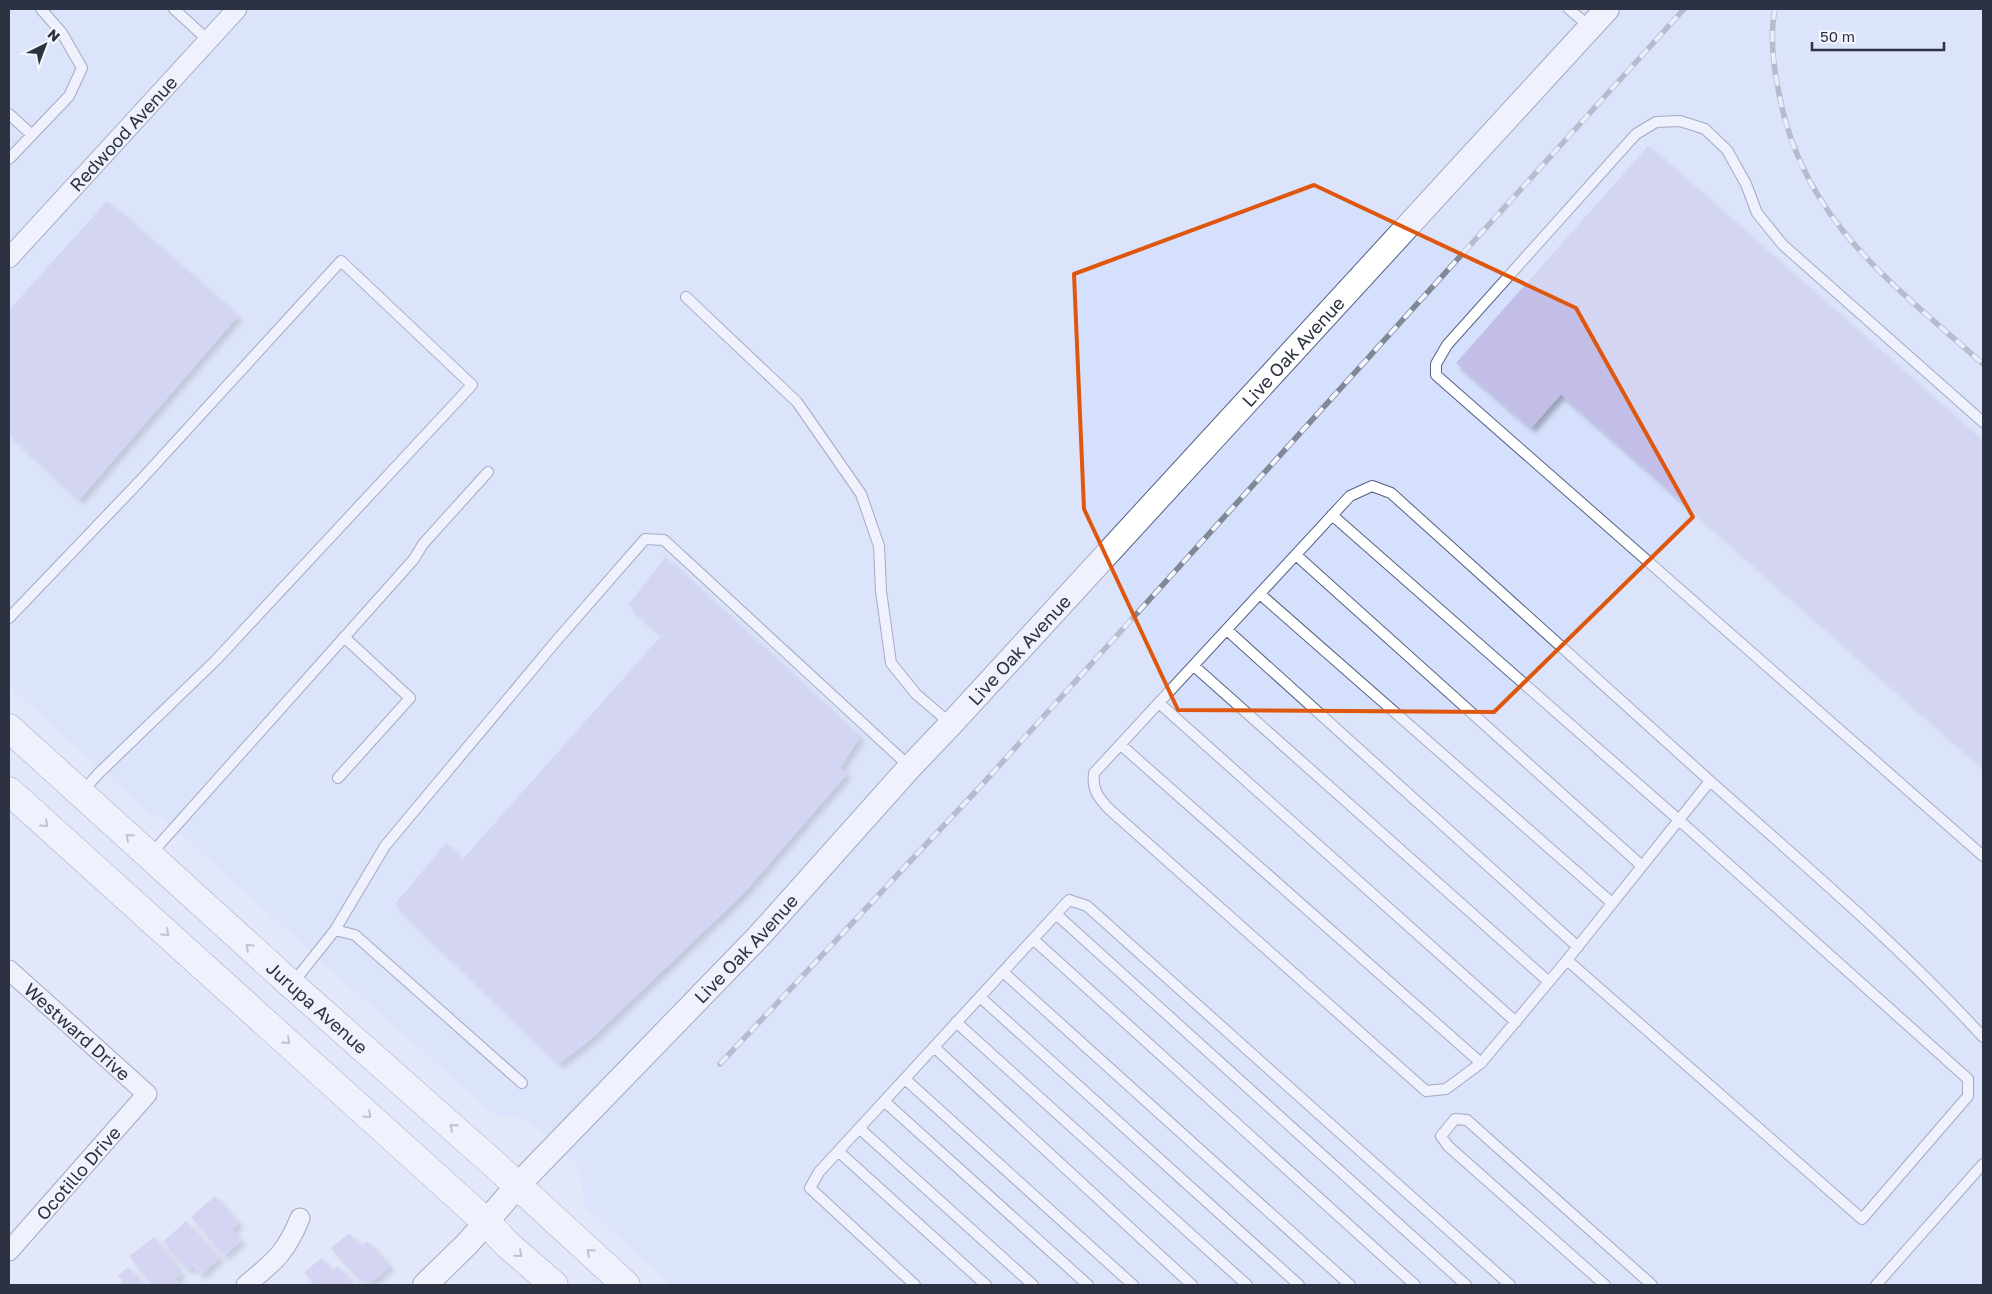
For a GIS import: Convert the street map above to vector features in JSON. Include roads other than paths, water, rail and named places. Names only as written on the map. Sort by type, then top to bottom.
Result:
[{"type":"main road","name":"Jurupa Avenue","points":[[9,728],[292,985],[490,1159],[626,1285]]},
{"type":"main road","points":[[9,791],[554,1285]]},
{"type":"street","name":"Redwood Avenue","points":[[9,258],[237,9]]},
{"type":"street","name":"Live Oak Avenue","points":[[425,1285],[468,1243],[517,1186],[759,936],[910,767],[1607,9]]},
{"type":"street","name":"Westward Drive","points":[[9,970],[147,1094]]},
{"type":"street","name":"Ocotillo Drive","points":[[9,1251],[147,1094]]},
{"type":"street","points":[[246,1285],[278,1259],[292,1237],[300,1218]]},
{"type":"lane","points":[[9,159],[69,96],[82,68],[62,33],[42,9]]},
{"type":"lane","points":[[174,9],[208,40]]},
{"type":"lane","points":[[1569,9],[1590,27]]},
{"type":"lane","points":[[9,114],[32,135]]},
{"type":"lane","points":[[1983,422],[1782,245],[1758,213],[1746,184],[1727,150],[1705,129],[1680,121],[1656,122],[1636,134],[1447,345],[1436,364],[1436,375],[1983,856]]},
{"type":"lane","points":[[9,618],[139,482],[341,261],[472,385],[216,660],[98,774],[81,794]]},
{"type":"lane","points":[[686,297],[797,402],[861,494],[879,546],[881,591],[891,664],[916,694],[951,724]]},
{"type":"lane","points":[[149,856],[414,559],[422,544],[488,472]]},
{"type":"lane","points":[[1710,781],[1578,948],[1481,1063],[1446,1089],[1426,1091],[1097,796],[1092,784],[1094,773],[1332,515],[1350,496],[1372,486],[1391,493],[1871,926],[1949,999],[1983,1037]]},
{"type":"lane","points":[[1332,515],[1679,820],[1968,1080],[1968,1096],[1862,1219],[1567,960]]},
{"type":"lane","points":[[292,985],[335,930],[385,846],[557,640],[645,539],[664,540],[910,767]]},
{"type":"lane","points":[[1296,555],[1642,866]]},
{"type":"lane","points":[[1260,594],[1612,903]]},
{"type":"lane","points":[[1227,630],[1578,948]]},
{"type":"lane","points":[[338,778],[410,698],[344,637]]},
{"type":"lane","points":[[1194,666],[1549,982]]},
{"type":"lane","points":[[1159,703],[1516,1022]]},
{"type":"lane","points":[[1121,745],[1481,1063]]},
{"type":"lane","points":[[915,1285],[810,1188],[819,1172],[1069,900],[1087,906],[1510,1285]]},
{"type":"lane","points":[[1056,914],[1466,1285]]},
{"type":"lane","points":[[335,930],[355,935],[522,1083]]},
{"type":"lane","points":[[1033,939],[1415,1285]]},
{"type":"lane","points":[[1003,972],[1350,1285]]},
{"type":"lane","points":[[980,997],[1299,1285]]},
{"type":"lane","points":[[956,1022],[1247,1285]]},
{"type":"lane","points":[[934,1047],[1192,1285]]},
{"type":"lane","points":[[905,1079],[1133,1285]]},
{"type":"lane","points":[[884,1101],[1088,1285]]},
{"type":"lane","points":[[1605,1285],[1448,1146],[1442,1136],[1455,1119],[1467,1120],[1652,1285]]},
{"type":"lane","points":[[859,1128],[1032,1285]]},
{"type":"lane","points":[[838,1151],[986,1285]]},
{"type":"lane","points":[[1876,1285],[1983,1164]]},
{"type":"railway","points":[[720,1064],[978,789],[1684,9]]},
{"type":"railway","points":[[1775,9],[1773,48],[1778,88],[1789,134],[1806,175],[1828,211],[1854,244],[1915,305],[1983,364]]}]
